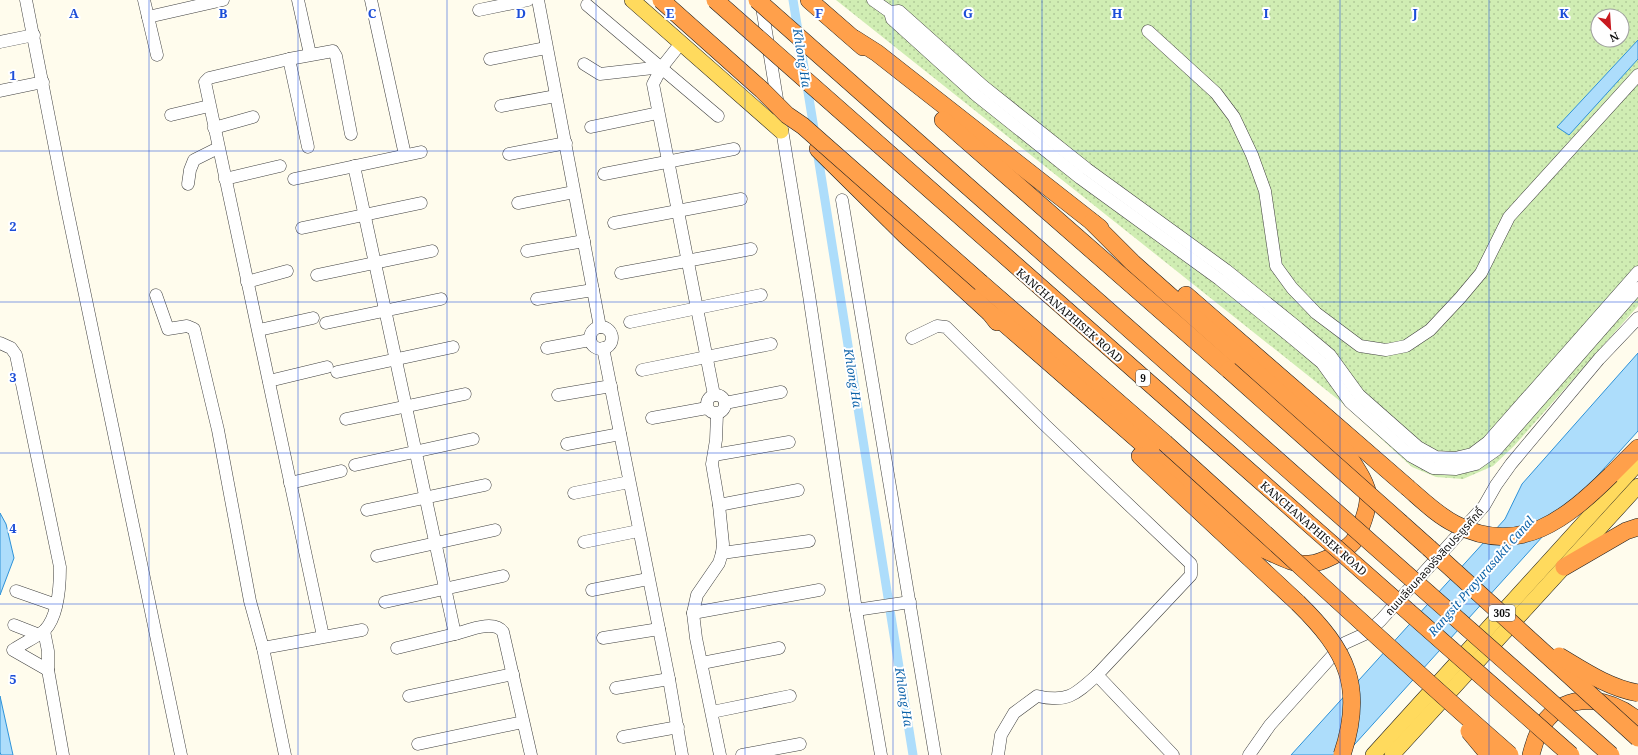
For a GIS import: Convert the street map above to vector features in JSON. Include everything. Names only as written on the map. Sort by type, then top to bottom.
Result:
[{"type":"highway","points":[[661,0],[762,90],[787,115],[803,126],[975,288],[1166,443],[1311,574],[1422,678],[1510,755]]},
{"type":"highway","name":"KANCHANAPHISEK ROAD","points":[[714,0],[959,217],[1394,597],[1571,755]]},
{"type":"highway","name":"9","points":[[757,0],[1611,755]]},
{"type":"highway","points":[[809,0],[855,39],[877,53],[1229,370],[1501,612],[1638,738]]},
{"type":"highway","points":[[961,128],[1142,256],[1436,512],[1456,525],[1490,536],[1509,537],[1531,532],[1550,525],[1570,513],[1638,448]]},
{"type":"highway","points":[[990,313],[1005,324],[1263,549],[1286,559],[1310,564],[1333,556],[1353,542],[1364,520],[1368,496],[1360,473],[1346,452],[1133,263],[1092,222]]},
{"type":"highway","points":[[975,288],[1000,327],[1322,626],[1338,649],[1352,690],[1352,719],[1342,755]]},
{"type":"highway","points":[[1564,567],[1626,531],[1638,527]]},
{"type":"highway","points":[[1501,612],[1559,656],[1599,679],[1614,686],[1638,693]]},
{"type":"highway","points":[[1422,678],[1489,755]]},
{"type":"highway","points":[[1531,755],[1534,743],[1547,719],[1561,707],[1585,699],[1609,703],[1632,715],[1638,721]]},
{"type":"main road","points":[[632,0],[781,131]]},
{"type":"main road","name":"305","points":[[1373,755],[1635,468]]},
{"type":"main road","name":"305","points":[[1392,755],[1638,486]]},
{"type":"street","points":[[26,0],[44,82],[65,199],[181,755]]},
{"type":"street","points":[[144,0],[157,55]]},
{"type":"street","points":[[148,16],[223,0]]},
{"type":"street","points":[[298,0],[310,54]]},
{"type":"street","points":[[371,0],[405,156]]},
{"type":"street","points":[[479,10],[528,0]]},
{"type":"street","points":[[538,0],[600,327]]},
{"type":"street","points":[[761,0],[881,755]]},
{"type":"street","points":[[873,0],[890,12],[899,11],[983,86],[1147,219],[1226,270],[1295,332],[1322,363],[1350,402],[1411,456],[1433,468],[1456,469],[1476,464],[1496,450],[1638,288]]},
{"type":"street","points":[[587,5],[718,116]]},
{"type":"street","points":[[1148,31],[1216,94],[1234,118],[1252,155],[1265,191],[1276,266],[1292,288],[1316,313],[1360,346],[1386,350],[1406,346],[1430,330],[1460,298],[1481,273],[1509,217],[1638,75]]},
{"type":"street","points":[[0,42],[34,35]]},
{"type":"street","points":[[681,43],[662,67],[653,84],[714,395]]},
{"type":"street","points":[[490,59],[546,48]]},
{"type":"street","points":[[323,636],[259,330],[247,282],[209,106],[205,84],[206,79],[330,50],[335,53],[352,134]]},
{"type":"street","points":[[289,59],[308,147]]},
{"type":"street","points":[[584,64],[600,74],[662,67]]},
{"type":"street","points":[[0,91],[44,82]]},
{"type":"street","points":[[500,106],[556,96]]},
{"type":"street","points":[[171,115],[209,106]]},
{"type":"street","points":[[591,127],[658,113]]},
{"type":"street","points":[[214,128],[253,117]]},
{"type":"street","points":[[509,154],[566,143]]},
{"type":"street","points":[[188,184],[190,170],[194,160],[218,148]]},
{"type":"street","points":[[604,174],[734,149]]},
{"type":"street","points":[[294,179],[421,152]]},
{"type":"street","points":[[225,179],[280,166]]},
{"type":"street","points":[[354,166],[414,452],[455,634]]},
{"type":"street","points":[[518,203],[574,192]]},
{"type":"street","points":[[614,223],[741,199]]},
{"type":"street","points":[[842,200],[907,602],[935,755]]},
{"type":"street","points":[[302,228],[421,202]]},
{"type":"street","points":[[527,251],[584,241]]},
{"type":"street","points":[[621,273],[750,249]]},
{"type":"street","points":[[317,275],[432,250]]},
{"type":"street","points":[[247,282],[287,271]]},
{"type":"street","points":[[1295,332],[1330,355],[1359,395],[1418,447],[1436,457],[1455,458],[1472,454],[1488,442],[1638,272]]},
{"type":"street","points":[[537,299],[593,290]]},
{"type":"street","points":[[156,295],[168,329],[187,326],[194,329],[218,430],[250,601],[263,648],[285,755]]},
{"type":"street","points":[[630,322],[761,295]]},
{"type":"street","points":[[326,323],[441,299]]},
{"type":"street","points":[[259,330],[313,318]]},
{"type":"street","name":"ถนนเลียบคลองรังสิตประยูรศักดิ์","points":[[1249,755],[1270,725],[1334,654],[1345,643],[1367,633],[1381,620],[1484,506],[1496,485],[1511,464],[1599,359],[1638,318]]},
{"type":"street","points":[[912,338],[937,326],[946,326],[1039,419],[1191,564],[1192,575],[1097,675],[1070,696],[1060,699],[1037,696],[1014,713],[1000,735],[998,755]]},
{"type":"street","points":[[600,327],[609,331],[612,337],[610,343],[603,348],[595,347],[590,340],[591,332],[600,327]]},
{"type":"street","points":[[547,348],[590,340]]},
{"type":"street","points":[[0,343],[11,348],[16,355],[60,567],[60,588],[56,605],[41,632],[13,650],[48,670]]},
{"type":"street","points":[[642,370],[771,344]]},
{"type":"street","points":[[269,381],[332,369],[395,360],[453,347]]},
{"type":"street","points":[[603,348],[638,531],[669,679],[682,755]]},
{"type":"street","points":[[558,396],[611,386]]},
{"type":"street","points":[[725,403],[780,392]]},
{"type":"street","points":[[346,419],[465,394]]},
{"type":"street","points":[[652,418],[723,410],[725,403],[721,397],[714,395]]},
{"type":"street","points":[[714,395],[707,400],[712,411],[714,455],[712,472],[719,505],[723,544],[719,563],[698,595],[693,613],[720,755]]},
{"type":"street","points":[[567,444],[620,434]]},
{"type":"street","points":[[355,465],[473,439]]},
{"type":"street","points":[[714,455],[789,442]]},
{"type":"street","points":[[290,483],[341,470]]},
{"type":"street","points":[[574,493],[629,482]]},
{"type":"street","points":[[367,510],[485,485]]},
{"type":"street","points":[[719,505],[798,490]]},
{"type":"street","points":[[377,556],[495,530]]},
{"type":"street","points":[[584,542],[638,531]]},
{"type":"street","points":[[722,553],[809,541]]},
{"type":"street","points":[[385,602],[503,576]]},
{"type":"street","points":[[592,590],[648,579]]},
{"type":"street","points":[[693,613],[819,590]]},
{"type":"street","points":[[16,591],[56,605]]},
{"type":"street","points":[[859,609],[907,602]]},
{"type":"street","points":[[14,625],[41,632]]},
{"type":"street","points":[[397,648],[490,626],[501,629],[513,674],[531,755]]},
{"type":"street","points":[[603,638],[659,629]]},
{"type":"street","points":[[263,648],[362,630]]},
{"type":"street","points":[[41,632],[48,651],[48,670],[63,755]]},
{"type":"street","points":[[702,663],[780,648]]},
{"type":"street","points":[[408,696],[513,674]]},
{"type":"street","points":[[1097,675],[1173,755]]},
{"type":"street","points":[[616,688],[669,679]]},
{"type":"street","points":[[712,712],[790,696]]},
{"type":"street","points":[[418,744],[524,722]]},
{"type":"street","points":[[623,737],[678,727]]},
{"type":"street","points":[[742,755],[800,744]]},
{"type":"green space","points":[[836,0],[1638,0],[1638,306],[1514,446],[1493,466],[1463,479],[1436,477],[1412,467],[1340,401]]},
{"type":"water","points":[[1638,40],[1638,59],[1569,135],[1557,127]]},
{"type":"water","name":"Rangsit Prayurasakti Canal","points":[[1638,353],[1638,431],[1345,755],[1291,755],[1505,519],[1522,484]]},
{"type":"water","points":[[0,513],[6,524],[14,558],[0,595]]},
{"type":"water","points":[[0,696],[13,755],[1,755],[0,752]]},
{"type":"waterway","name":"Khlong Ha","points":[[793,0],[815,135]]},
{"type":"waterway","name":"Khlong Ha","points":[[817,150],[913,755]]}]
